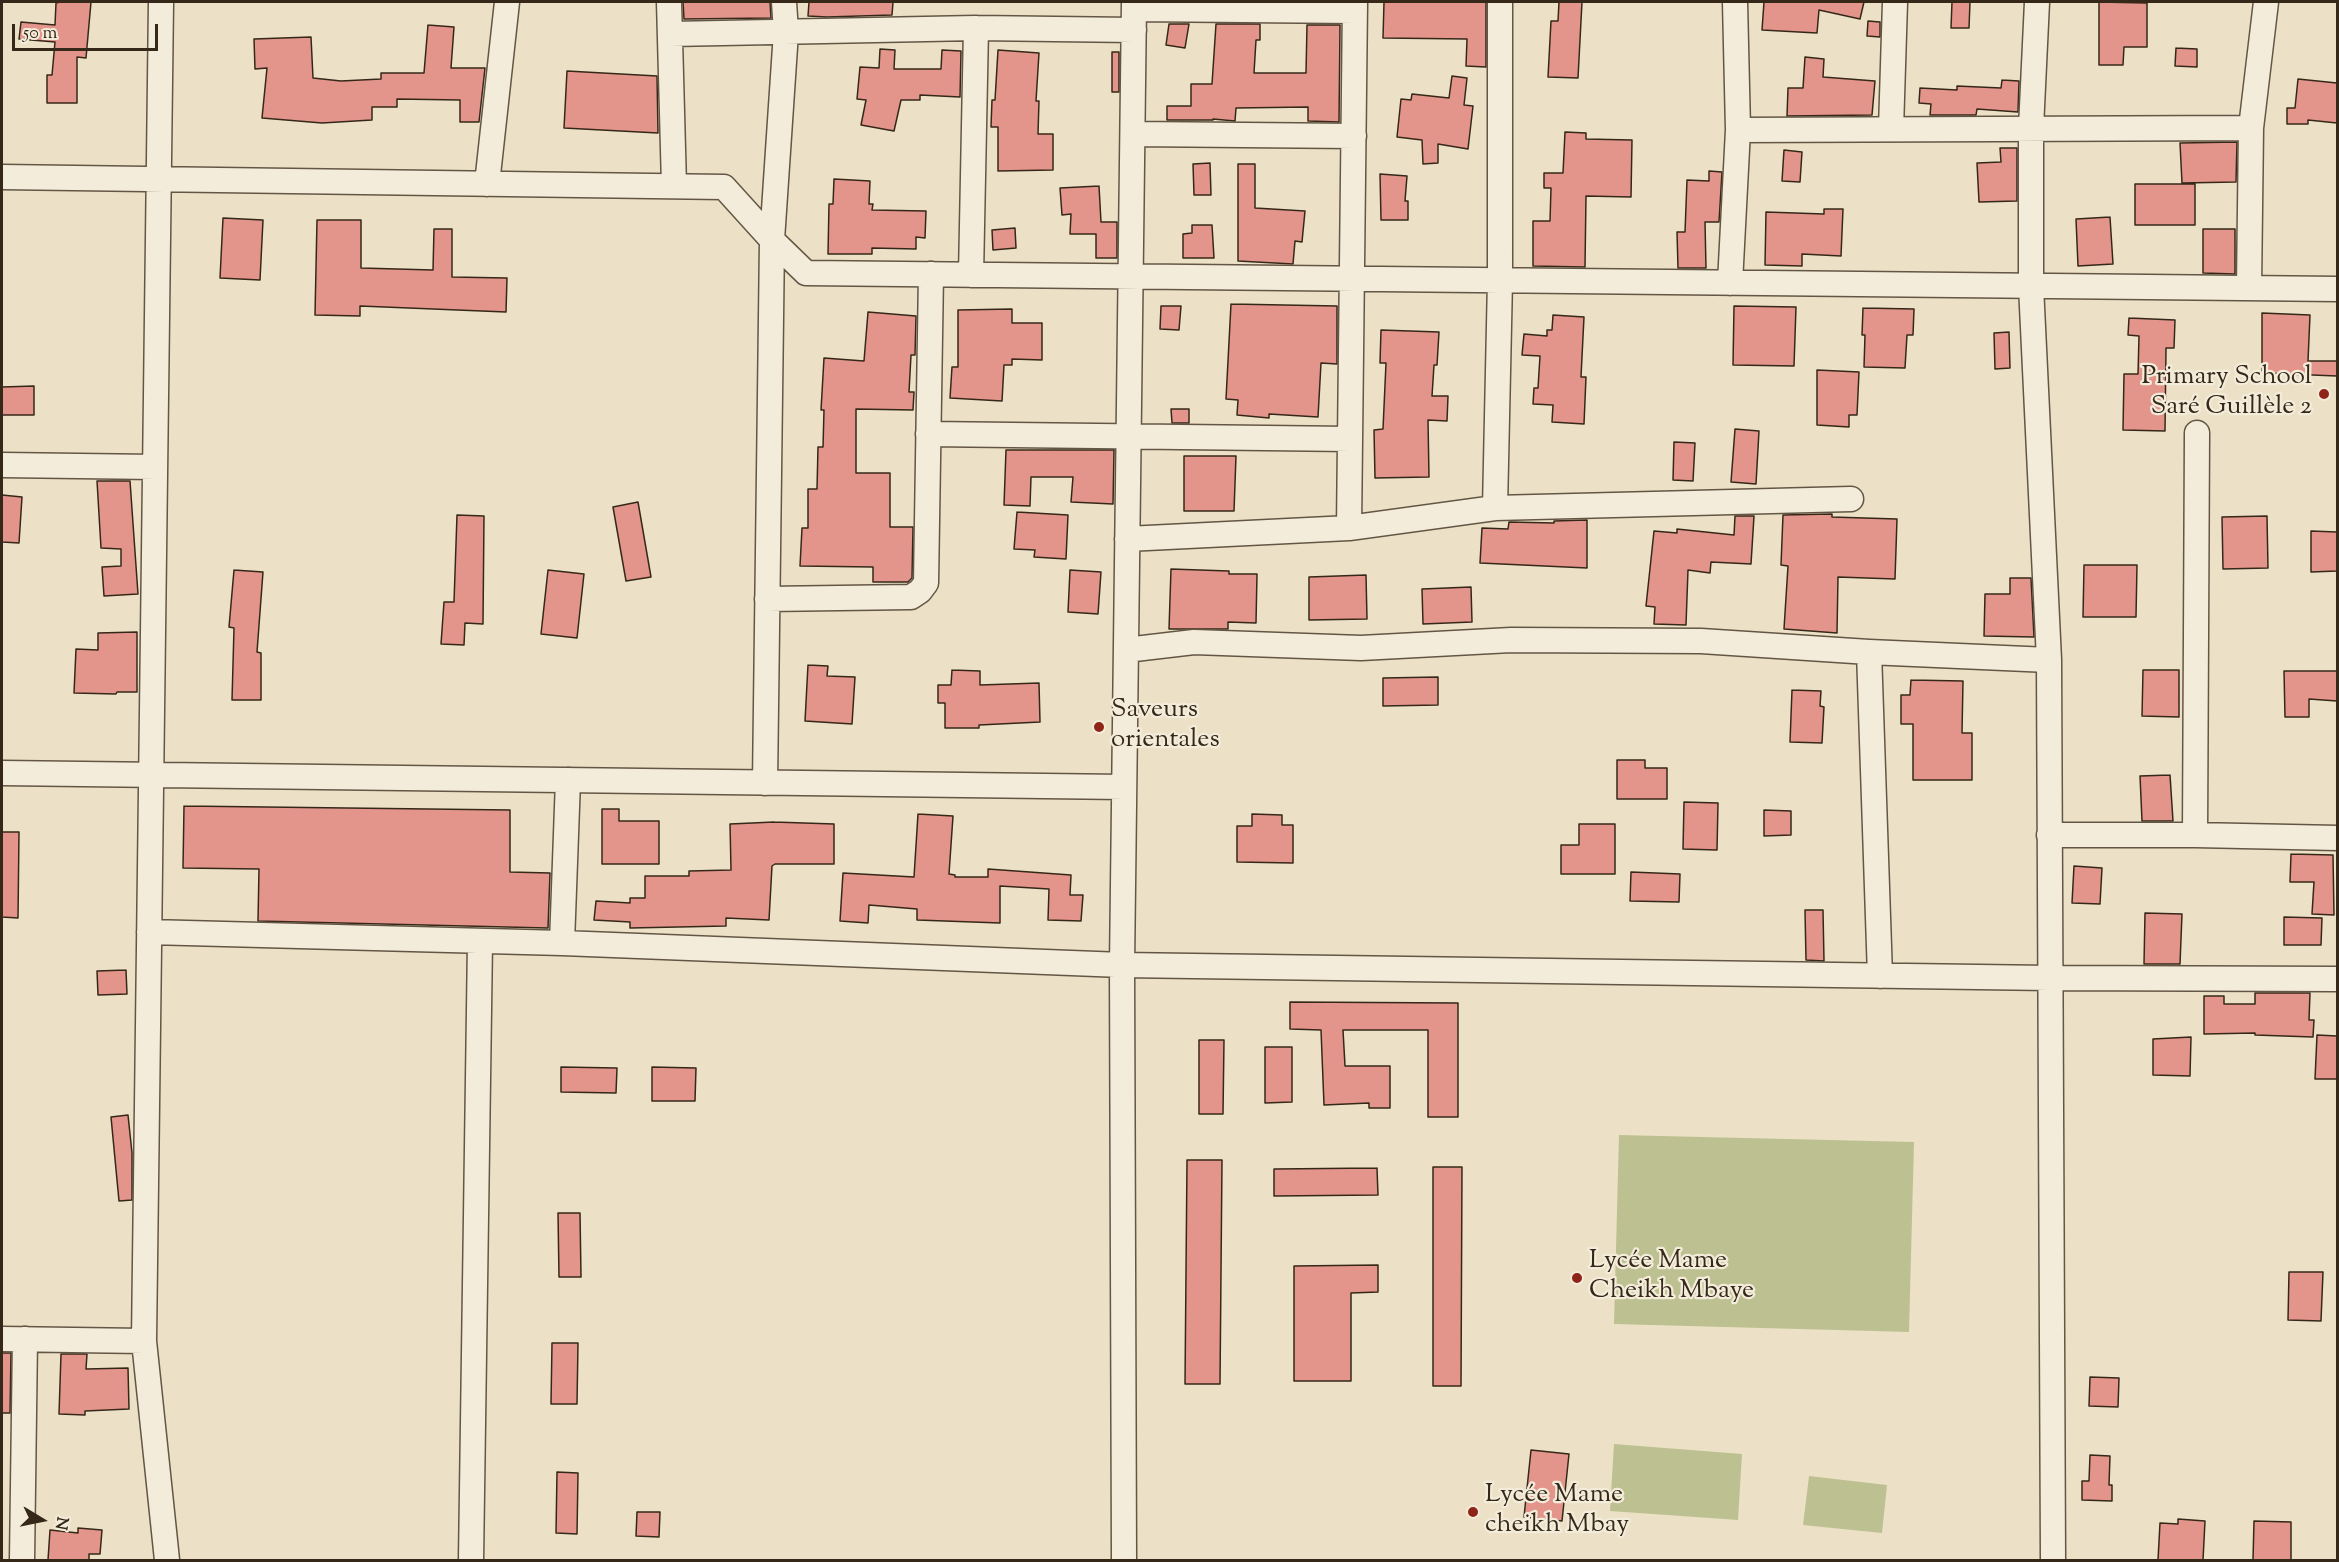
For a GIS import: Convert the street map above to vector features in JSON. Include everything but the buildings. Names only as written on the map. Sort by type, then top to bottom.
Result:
[{"type":"street","points":[[161,2],[144,1341],[167,1560]]},
{"type":"street","points":[[487,184],[507,2]]},
{"type":"street","points":[[669,2],[674,186]]},
{"type":"street","points":[[765,783],[772,240],[786,32],[784,2]]},
{"type":"street","points":[[1495,508],[1500,280],[1500,2]]},
{"type":"street","points":[[1730,282],[1738,130],[1735,2]]},
{"type":"street","points":[[1891,129],[1895,2]]},
{"type":"street","points":[[2037,2],[2031,128],[2031,286],[2049,660],[2053,1560]]},
{"type":"street","points":[[2249,288],[2251,128],[2266,2]]},
{"type":"street","points":[[671,34],[975,28],[1134,13],[1355,6],[1349,528]]},
{"type":"street","points":[[1124,1560],[1122,965],[1134,13]]},
{"type":"street","points":[[971,274],[975,28]]},
{"type":"street","points":[[1738,130],[2251,128]]},
{"type":"street","points":[[1133,134],[1354,136]]},
{"type":"street","points":[[2,177],[724,187],[772,240],[806,273],[2337,289]]},
{"type":"street","points":[[766,600],[911,597],[926,583],[930,274]]},
{"type":"street","points":[[2195,835],[2197,433]]},
{"type":"street","points":[[928,434],[1350,439]]},
{"type":"street","points":[[2,465],[155,467]]},
{"type":"street","points":[[1127,539],[1349,528],[1495,508],[1851,499]]},
{"type":"street","points":[[1126,650],[1194,642],[1361,648],[1535,640],[1701,641],[1869,652],[2049,660]]},
{"type":"street","points":[[1869,652],[1880,976]]},
{"type":"street","points":[[2,773],[1124,787]]},
{"type":"street","points":[[562,943],[568,780]]},
{"type":"street","points":[[2049,835],[2337,838]]},
{"type":"street","points":[[149,932],[562,943],[1122,965],[2049,978],[2337,979]]},
{"type":"street","points":[[471,1560],[480,941]]},
{"type":"street","points":[[22,1560],[13,1339],[144,1341]]},
{"type":"green space","points":[[1619,1135],[1914,1142],[1909,1332],[1614,1324]]},
{"type":"green space","points":[[1614,1444],[1742,1454],[1738,1520],[1610,1511]]},
{"type":"green space","points":[[1809,1476],[1887,1485],[1882,1533],[1803,1525]]},
{"type":"place","name":"Primary School Saré Guillèle 2","points":[[2324,394]]},
{"type":"place","name":"Saveurs orientales","points":[[1099,727]]},
{"type":"place","name":"Lycée Mame Cheikh Mbaye","points":[[1577,1278]]},
{"type":"place","name":"Lycée Mame cheikh Mbay","points":[[1473,1512]]}]
